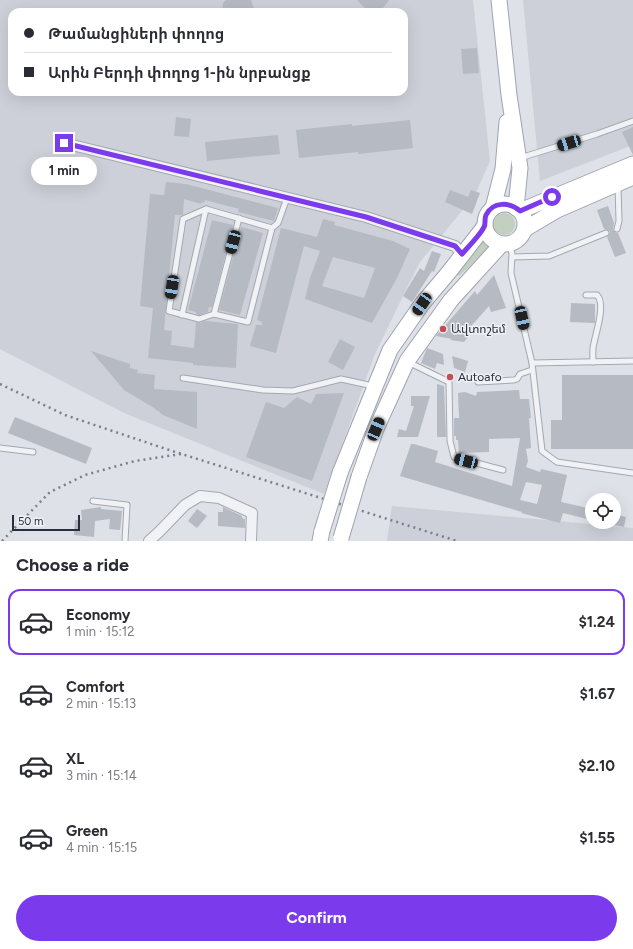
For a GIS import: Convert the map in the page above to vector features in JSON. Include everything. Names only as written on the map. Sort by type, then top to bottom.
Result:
[{"type":"main road","points":[[499,0],[509,95],[520,168],[518,210]]},
{"type":"main road","points":[[321,536],[340,473],[390,350],[422,304],[484,227],[486,216],[493,208],[503,169],[509,95]]},
{"type":"main road","points":[[518,210],[633,164]]},
{"type":"main road","points":[[524,229],[558,210],[618,182],[633,177]]},
{"type":"main road","points":[[340,539],[359,477],[376,429],[407,361],[451,300],[518,240],[524,229],[525,220],[518,210],[511,205],[505,204],[493,208]]},
{"type":"main road","points":[[484,227],[490,239],[508,249]]},
{"type":"street","points":[[64,143],[366,217],[455,246],[462,254]]},
{"type":"street","points":[[149,541],[185,505],[200,496],[219,498],[252,513],[251,541]]},
{"type":"lane","points":[[519,158],[597,134],[633,120]]},
{"type":"lane","points":[[617,229],[619,222],[618,182]]},
{"type":"lane","points":[[272,228],[206,209],[183,219],[169,311],[199,319],[214,314],[248,322],[272,228],[278,223],[286,198]]},
{"type":"lane","points":[[182,315],[206,209]]},
{"type":"lane","points":[[214,314],[239,218]]},
{"type":"lane","points":[[606,233],[549,256],[508,249],[511,273],[532,363],[542,450],[557,462],[633,474]]},
{"type":"lane","points":[[586,295],[597,295],[600,301],[600,316],[593,344],[593,362]]},
{"type":"lane","points":[[407,361],[449,382],[450,441],[454,457],[503,470]]},
{"type":"lane","points":[[532,363],[633,361]]},
{"type":"lane","points":[[478,382],[514,380],[517,379],[520,374],[532,370]]},
{"type":"lane","points":[[183,378],[263,390],[293,391],[341,379],[376,386]]},
{"type":"lane","points":[[0,448],[33,452]]},
{"type":"lane","points":[[93,501],[127,505],[125,541]]},
{"type":"shaded area","points":[[0,0],[473,0],[490,161],[475,195],[420,262],[403,296],[375,354],[324,494],[124,413],[0,349]]},
{"type":"shaded area","points":[[523,0],[633,0],[633,145],[540,181]]},
{"type":"shaded area","points":[[392,506],[585,524],[585,529],[621,529],[621,527],[633,528],[633,541],[387,541]]},
{"type":"green space","points":[[504,213],[512,216],[515,224],[512,232],[504,235],[496,232],[493,224],[496,216]]},
{"type":"green space","points":[[481,239],[490,248],[459,276],[456,273]]},
{"type":"building","points":[[226,0],[251,0],[254,8],[222,8],[223,3]]},
{"type":"building","points":[[357,0],[389,0],[383,8],[364,8]]},
{"type":"building","points":[[477,48],[479,73],[463,74],[461,49]]},
{"type":"building","points":[[176,117],[191,119],[189,137],[174,136]]},
{"type":"building","points":[[410,120],[413,148],[299,158],[296,130]]},
{"type":"building","points":[[633,127],[633,155],[622,132]]},
{"type":"building","points":[[278,135],[280,154],[207,161],[205,142]]},
{"type":"building","points":[[166,182],[186,184],[278,208],[274,221],[238,212],[239,209],[205,200],[204,203],[202,202],[201,204],[184,199],[183,215],[175,215],[164,330],[172,331],[171,345],[194,348],[196,322],[200,323],[205,321],[238,324],[236,368],[193,365],[193,363],[148,358],[153,308],[140,306],[150,194],[164,195]]},
{"type":"building","points":[[450,190],[468,197],[471,190],[480,193],[472,214],[445,202]]},
{"type":"building","points":[[608,206],[614,223],[613,230],[618,233],[626,253],[615,257],[607,237],[610,232],[604,229],[597,210]]},
{"type":"building","points":[[323,219],[335,222],[334,225],[393,241],[410,249],[397,278],[372,323],[305,299],[310,278],[320,251],[304,246],[276,353],[250,346],[256,325],[262,325],[262,322],[257,320],[281,228],[317,237]],"holes":[[[333,257],[375,268],[364,298],[322,286]]]},
{"type":"building","points":[[212,220],[233,225],[212,307],[209,307],[208,312],[199,315],[196,314],[196,312],[188,310]]},
{"type":"building","points":[[241,227],[263,233],[240,315],[219,310]]},
{"type":"building","points":[[432,251],[441,254],[434,272],[432,271],[412,302],[403,296],[420,268],[424,271]]},
{"type":"building","points":[[494,275],[506,308],[491,312],[489,306],[464,334],[468,337],[464,342],[436,336],[475,291],[477,295]]},
{"type":"building","points":[[571,303],[595,304],[595,323],[570,322]]},
{"type":"building","points":[[340,339],[355,347],[343,370],[328,362]]},
{"type":"building","points":[[427,348],[443,354],[444,365],[437,363],[435,369],[421,363]]},
{"type":"building","points":[[91,351],[130,364],[130,368],[138,370],[137,373],[155,375],[154,389],[197,392],[197,429],[163,415],[124,390]]},
{"type":"building","points":[[452,356],[468,361],[465,372],[454,368]]},
{"type":"building","points":[[562,375],[633,375],[633,449],[551,449],[551,420],[562,420]]},
{"type":"building","points":[[437,384],[444,386],[446,437],[437,437]]},
{"type":"building","points":[[519,390],[520,399],[529,399],[531,418],[529,418],[531,448],[526,449],[528,461],[526,467],[540,472],[541,469],[567,475],[561,502],[585,507],[585,518],[563,513],[560,523],[521,513],[522,512],[400,476],[411,444],[414,444],[438,451],[435,462],[512,486],[520,438],[489,439],[489,452],[459,453],[458,440],[456,440],[456,436],[454,436],[454,418],[459,418],[458,393],[465,392],[476,396],[477,392]],"holes":[[[526,482],[542,485],[537,504],[520,500]]]},
{"type":"building","points":[[344,393],[312,481],[246,457],[266,402],[284,408],[297,397],[311,404],[316,394]]},
{"type":"building","points":[[411,396],[430,396],[418,437],[397,437],[399,429],[406,431],[414,406],[411,406]]},
{"type":"building","points":[[15,417],[92,448],[86,464],[8,433]]},
{"type":"building","points":[[101,507],[101,509],[122,511],[120,530],[109,529],[110,519],[95,521],[94,537],[74,535],[75,520],[82,520],[81,510]]},
{"type":"building","points":[[223,507],[242,516],[242,518],[245,519],[245,528],[218,526],[218,512],[223,512]]},
{"type":"building","points":[[197,509],[207,516],[197,528],[188,521]]},
{"type":"building","points":[[621,516],[626,517],[624,527],[621,526]]},
{"type":"railway","points":[[0,384],[65,415],[166,449],[457,541]]},
{"type":"railway","points":[[2,541],[50,492],[85,475],[135,461],[181,454]]},
{"type":"place","name":"Ավտոշեմ","points":[[443,329]]},
{"type":"place","name":"Autoafo","points":[[450,377]]},
{"type":"route","points":[[64,143],[366,217],[455,246],[462,254],[484,227],[486,216],[493,208],[505,204],[511,205],[520,211],[552,197]]}]
